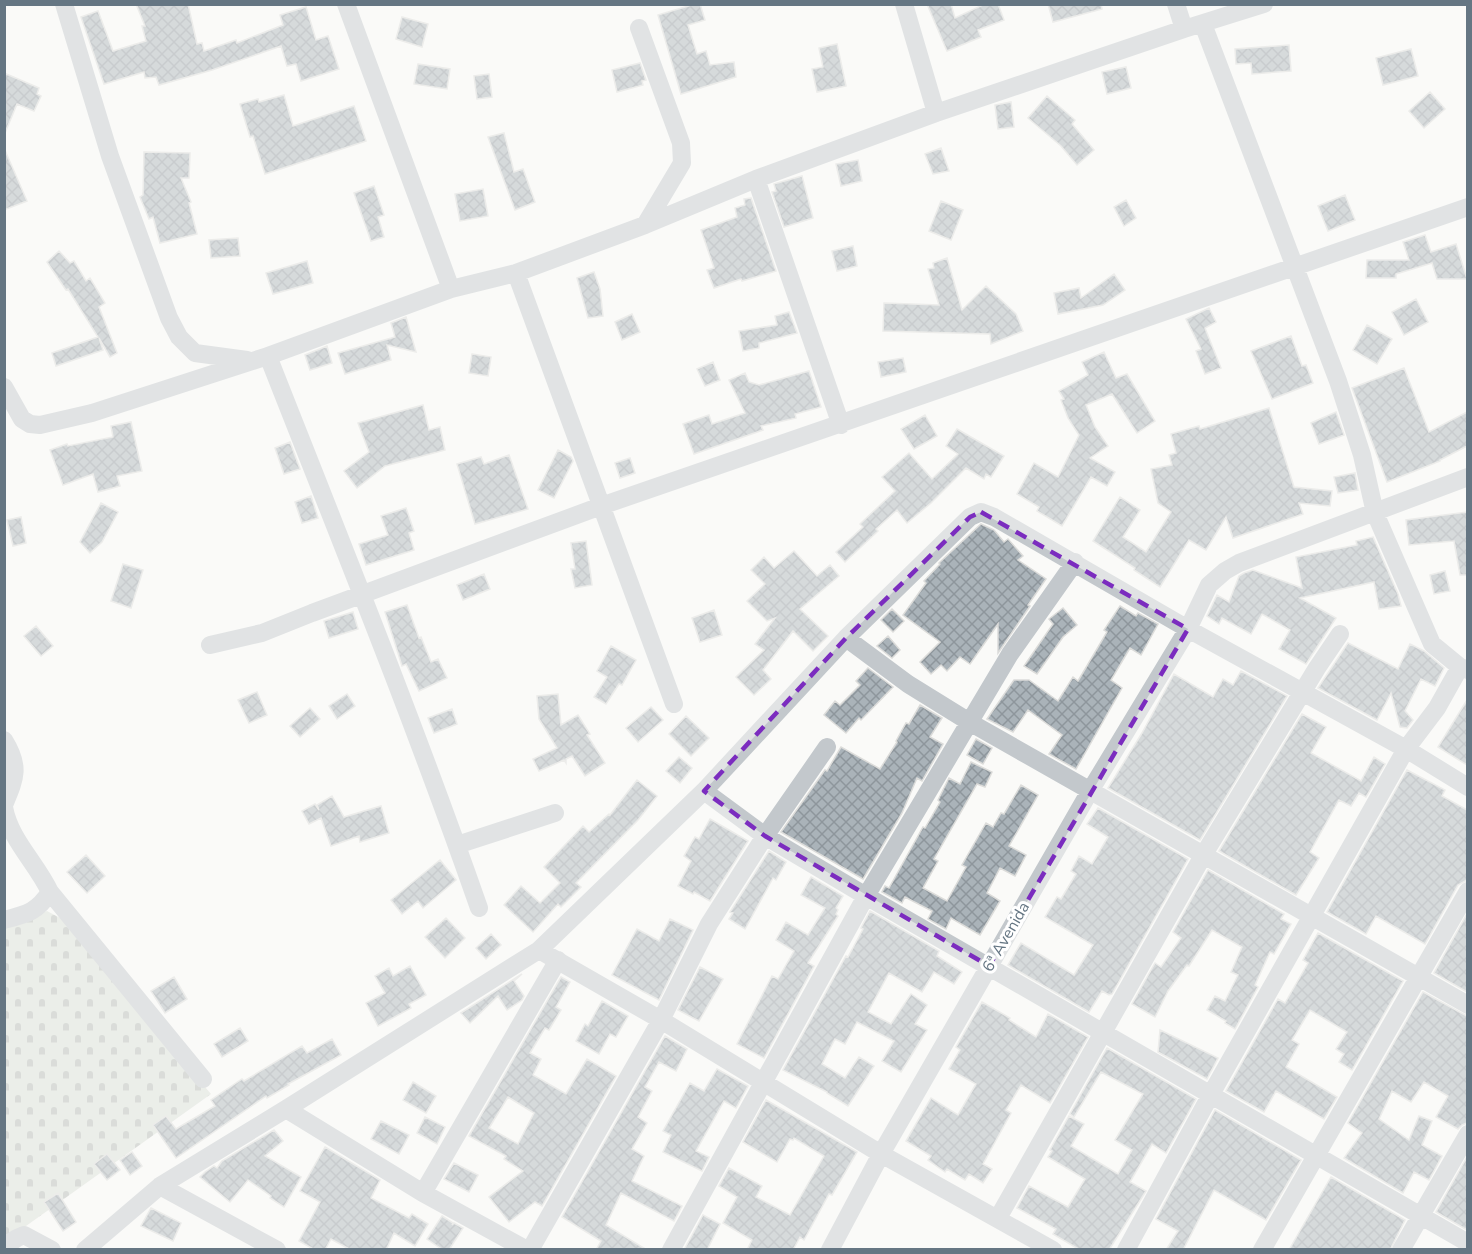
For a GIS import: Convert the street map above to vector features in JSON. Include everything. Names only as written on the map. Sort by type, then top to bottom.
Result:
[{"type":"street","points":[[64,4],[110,156],[169,318],[179,337],[195,353],[260,358]]},
{"type":"street","points":[[346,4],[451,289]]},
{"type":"street","points":[[904,4],[936,113]]},
{"type":"street","points":[[1176,4],[1184,29]]},
{"type":"street","points":[[4,387],[22,419],[30,424],[40,425],[92,413],[260,358],[451,289],[516,273],[936,113],[1264,4]]},
{"type":"street","points":[[1126,1250],[1406,748],[1464,668],[1432,644],[1375,513],[1362,455],[1338,381],[1203,24]]},
{"type":"street","points":[[639,28],[681,144],[682,163],[645,225]]},
{"type":"street","points":[[756,180],[841,425]]},
{"type":"street","points":[[210,645],[262,633],[601,506],[1467,207]]},
{"type":"street","points":[[516,273],[674,705]]},
{"type":"street","points":[[260,358],[363,595],[479,908]]},
{"type":"street","name":"6ª Avenida","points":[[830,1250],[881,1154],[989,966],[1090,791],[1188,629],[1209,585],[1225,571],[1239,563],[1467,477]]},
{"type":"street","points":[[85,1250],[160,1186],[539,950],[704,791],[846,638],[970,517],[981,512],[1075,562],[1301,692],[1406,748],[1467,787]]},
{"type":"street","points":[[671,1250],[866,896],[1010,654],[1075,562]]},
{"type":"street","points":[[998,1218],[1204,854],[1301,692],[1340,634]]},
{"type":"street","points":[[846,638],[908,684],[971,723],[1467,1005]]},
{"type":"street","points":[[4,740],[16,768],[13,784],[4,806],[7,824],[42,875],[50,892],[203,1079]]},
{"type":"street","points":[[286,1109],[423,1193],[529,1250],[661,1020],[709,924],[765,836],[827,747]]},
{"type":"street","points":[[704,791],[765,836],[866,896],[1467,1243]]},
{"type":"street","points":[[457,845],[555,813]]},
{"type":"street","points":[[1262,1250],[1467,891]]},
{"type":"street","points":[[4,920],[24,915],[41,905],[50,892]]},
{"type":"street","points":[[539,950],[661,1020],[881,1154],[1053,1250]]},
{"type":"street","points":[[423,1193],[558,960]]},
{"type":"street","points":[[1401,1250],[1467,1134]]},
{"type":"street","points":[[160,1186],[278,1250]]},
{"type":"street","points":[[4,1247],[24,1235],[52,1250]]},
{"type":"highlighted area","points":[[981,512],[1188,629],[989,966],[765,836],[704,791],[846,638],[970,517]]},
{"type":"green space","points":[[47,911],[64,920],[211,1094],[5,1241],[4,926]]},
{"type":"building","points":[[136,4],[188,4],[197,44],[202,43],[204,51],[236,40],[237,43],[283,25],[280,15],[306,7],[316,40],[328,36],[339,69],[301,81],[296,64],[287,66],[281,46],[212,70],[159,85],[156,77],[145,78],[144,72],[104,84],[81,17],[98,11],[113,51],[146,41],[142,26],[145,26]]},
{"type":"building","points":[[700,4],[705,20],[688,25],[697,54],[706,51],[710,65],[734,62],[736,77],[681,94],[658,15]]},
{"type":"building","points":[[927,4],[951,4],[955,18],[985,4],[998,4],[1004,20],[978,30],[981,37],[947,51]]},
{"type":"building","points":[[1048,4],[1101,4],[1102,9],[1053,22]]},
{"type":"building","points":[[402,17],[428,24],[422,47],[396,39]]},
{"type":"building","points":[[837,44],[846,86],[817,92],[812,69],[823,67],[819,48]]},
{"type":"building","points":[[1289,45],[1291,71],[1252,74],[1251,63],[1236,64],[1235,49]]},
{"type":"building","points":[[1411,49],[1418,76],[1383,85],[1376,58]]},
{"type":"building","points":[[640,63],[646,80],[642,81],[643,85],[617,92],[612,70]]},
{"type":"building","points":[[418,64],[450,69],[447,89],[414,84]]},
{"type":"building","points":[[1126,67],[1131,88],[1107,94],[1102,72]]},
{"type":"building","points":[[4,73],[39,88],[37,94],[41,96],[34,111],[17,104],[5,133]]},
{"type":"building","points":[[489,74],[492,97],[477,99],[474,76]]},
{"type":"building","points":[[1430,92],[1445,109],[1424,128],[1409,111]]},
{"type":"building","points":[[284,95],[293,126],[354,106],[366,141],[265,174],[240,104],[258,99],[259,102]]},
{"type":"building","points":[[1047,96],[1075,120],[1072,124],[1094,150],[1077,165],[1061,146],[1028,118]]},
{"type":"building","points":[[1011,102],[1014,127],[998,129],[995,105]]},
{"type":"building","points":[[504,133],[514,172],[523,169],[535,202],[515,210],[488,137]]},
{"type":"building","points":[[4,148],[27,201],[4,210]]},
{"type":"building","points":[[941,148],[949,171],[933,174],[925,154]]},
{"type":"building","points":[[144,152],[190,153],[189,178],[181,178],[191,202],[189,203],[197,234],[160,243],[153,217],[149,219],[140,197],[143,195]]},
{"type":"building","points":[[858,160],[862,181],[841,186],[836,164]]},
{"type":"building","points":[[802,176],[813,218],[784,227],[772,192],[776,191],[774,184]]},
{"type":"building","points":[[374,186],[384,215],[378,217],[384,237],[371,241],[354,193]]},
{"type":"building","points":[[483,189],[488,216],[460,221],[455,194]]},
{"type":"building","points":[[1345,195],[1355,220],[1328,231],[1318,206]]},
{"type":"building","points":[[751,198],[776,271],[714,288],[707,270],[714,268],[701,230],[737,217],[735,208],[745,205],[744,199]]},
{"type":"building","points":[[1126,200],[1136,218],[1124,226],[1114,207]]},
{"type":"building","points":[[941,201],[963,210],[951,240],[929,231]]},
{"type":"building","points":[[1425,235],[1431,252],[1456,244],[1467,279],[1437,279],[1432,263],[1396,274],[1396,278],[1366,278],[1367,260],[1409,260],[1403,242]]},
{"type":"building","points":[[238,238],[240,256],[211,258],[209,240]]},
{"type":"building","points":[[853,246],[857,266],[837,271],[832,251]]},
{"type":"building","points":[[59,251],[70,263],[74,261],[86,281],[90,278],[105,303],[99,307],[117,353],[110,357],[99,338],[103,350],[56,366],[52,353],[98,337],[68,289],[66,290],[47,262]]},
{"type":"building","points":[[947,258],[962,310],[986,286],[1016,314],[1023,331],[991,344],[990,334],[883,331],[884,303],[939,305],[928,269],[934,268],[933,263]]},
{"type":"building","points":[[307,261],[313,283],[273,294],[266,273]]},
{"type":"building","points":[[594,272],[600,289],[603,316],[588,318],[577,278]]},
{"type":"building","points":[[1114,274],[1125,290],[1103,305],[1058,314],[1054,293],[1079,288],[1081,298]]},
{"type":"building","points":[[1416,299],[1428,322],[1404,335],[1392,312]]},
{"type":"building","points":[[1209,308],[1216,322],[1205,328],[1221,368],[1205,374],[1196,351],[1201,349],[1186,319]]},
{"type":"building","points":[[789,312],[797,333],[759,343],[759,348],[743,351],[739,331],[777,325],[775,316]]},
{"type":"building","points":[[632,314],[640,332],[622,340],[615,322]]},
{"type":"building","points":[[406,317],[416,352],[387,345],[391,360],[345,374],[338,353],[395,337],[391,323]]},
{"type":"building","points":[[1367,325],[1392,339],[1377,364],[1353,350]]},
{"type":"building","points":[[1291,336],[1302,366],[1306,365],[1313,383],[1272,399],[1251,351]]},
{"type":"building","points":[[327,346],[332,363],[310,370],[305,355]]},
{"type":"building","points":[[1104,352],[1116,378],[1127,374],[1155,421],[1137,433],[1112,394],[1086,405],[1095,427],[1108,446],[1090,458],[1115,472],[1107,486],[1091,477],[1062,526],[1037,511],[1039,507],[1017,494],[1034,463],[1058,477],[1079,435],[1068,418],[1061,400],[1064,399],[1059,391],[1088,375],[1082,362]]},
{"type":"building","points":[[472,354],[491,357],[488,376],[469,373]]},
{"type":"building","points":[[903,358],[906,372],[881,377],[878,362]]},
{"type":"building","points":[[713,362],[720,380],[705,386],[697,369]]},
{"type":"building","points":[[1404,368],[1429,432],[1467,412],[1467,446],[1440,461],[1387,482],[1352,388]]},
{"type":"building","points":[[809,371],[821,407],[795,414],[796,418],[761,426],[763,430],[694,454],[683,424],[709,415],[712,424],[745,413],[729,380],[745,373],[749,382],[759,385]]},
{"type":"building","points":[[423,405],[429,430],[440,427],[445,450],[385,466],[357,488],[344,471],[369,452],[358,423]]},
{"type":"building","points":[[1269,408],[1294,487],[1332,491],[1330,506],[1299,503],[1303,514],[1233,538],[1226,517],[1206,550],[1189,540],[1160,587],[1093,541],[1120,497],[1140,510],[1123,537],[1146,552],[1171,512],[1158,503],[1151,469],[1172,465],[1169,455],[1176,453],[1171,434],[1199,426],[1200,429]]},
{"type":"building","points":[[1336,412],[1344,435],[1319,444],[1311,423]]},
{"type":"building","points":[[925,415],[937,436],[914,449],[901,429]]},
{"type":"building","points":[[131,422],[142,471],[117,476],[120,486],[98,492],[93,474],[63,485],[50,450],[67,444],[68,446],[113,437],[111,426]]},
{"type":"building","points":[[957,429],[1004,456],[991,477],[986,474],[984,479],[966,468],[907,523],[897,510],[845,562],[836,552],[863,527],[860,524],[895,491],[882,477],[909,453],[932,479],[958,454],[946,446]]},
{"type":"building","points":[[290,442],[300,469],[284,474],[275,448]]},
{"type":"building","points":[[558,450],[571,457],[573,461],[554,498],[538,490]]},
{"type":"building","points":[[509,455],[528,509],[475,524],[457,464],[481,457],[484,464]]},
{"type":"building","points":[[630,458],[635,473],[620,478],[615,463]]},
{"type":"building","points":[[1355,473],[1358,490],[1338,493],[1334,477]]},
{"type":"building","points":[[311,496],[318,518],[302,523],[295,502]]},
{"type":"building","points":[[101,503],[118,512],[102,542],[90,553],[80,542]]},
{"type":"building","points":[[406,508],[414,531],[409,533],[414,550],[366,565],[359,544],[388,535],[381,516]]},
{"type":"building","points":[[1467,512],[1467,575],[1460,575],[1454,541],[1409,545],[1406,520]]},
{"type":"building","points":[[21,517],[26,543],[13,546],[7,520]]},
{"type":"building","points":[[981,524],[994,530],[1004,542],[1008,539],[1023,556],[1018,560],[1046,579],[998,653],[998,624],[970,664],[960,657],[947,671],[941,665],[931,674],[920,662],[940,642],[903,615],[926,583],[924,581],[939,563]]},
{"type":"building","points":[[1373,537],[1401,606],[1379,609],[1374,582],[1300,598],[1336,618],[1306,664],[1279,649],[1290,630],[1262,614],[1251,634],[1222,618],[1219,624],[1207,616],[1217,595],[1229,602],[1239,576],[1244,573],[1253,570],[1302,588],[1296,557],[1357,545],[1356,541]]},
{"type":"building","points":[[586,541],[592,585],[575,588],[571,569],[575,569],[571,543]]},
{"type":"building","points":[[794,551],[817,576],[830,565],[839,576],[800,609],[828,636],[813,651],[793,631],[763,670],[771,679],[754,695],[736,677],[764,650],[755,644],[775,618],[767,621],[747,601],[765,584],[751,570],[764,557],[774,568]]},
{"type":"building","points":[[123,564],[143,570],[131,608],[111,601]]},
{"type":"building","points":[[1445,571],[1450,591],[1434,594],[1430,575]]},
{"type":"building","points":[[484,574],[490,589],[463,600],[457,585]]},
{"type":"building","points":[[407,605],[431,662],[438,659],[447,678],[419,691],[406,664],[402,666],[385,612]]},
{"type":"building","points":[[1120,606],[1136,616],[1138,613],[1158,624],[1141,655],[1130,648],[1111,680],[1122,688],[1076,769],[1049,754],[1062,735],[1028,710],[1013,732],[987,719],[1014,680],[1029,680],[1058,701],[1073,677],[1078,681],[1107,632],[1104,630]]},
{"type":"building","points":[[1063,608],[1077,625],[1063,637],[1037,674],[1024,666],[1053,624],[1049,619]]},
{"type":"building","points":[[892,609],[904,621],[893,632],[881,620]]},
{"type":"building","points":[[714,610],[722,635],[700,642],[692,618]]},
{"type":"building","points":[[353,612],[358,629],[329,638],[324,621]]},
{"type":"building","points":[[36,626],[53,646],[41,656],[24,636]]},
{"type":"building","points":[[888,636],[900,650],[892,658],[877,646]]},
{"type":"building","points":[[1348,643],[1398,669],[1410,644],[1424,651],[1444,668],[1435,686],[1421,679],[1405,711],[1413,720],[1407,728],[1400,727],[1391,693],[1377,720],[1318,688]]},
{"type":"building","points":[[611,646],[636,660],[622,685],[619,684],[606,704],[594,697],[607,677],[597,671]]},
{"type":"building","points":[[868,668],[893,687],[846,733],[824,715],[835,701],[840,705],[860,685],[856,681]]},
{"type":"building","points":[[1241,671],[1287,696],[1200,840],[1108,788],[1142,733],[1174,674],[1213,697],[1223,679],[1233,685]]},
{"type":"building","points":[[257,692],[267,715],[249,723],[238,700]]},
{"type":"building","points":[[347,694],[355,706],[337,719],[329,706]]},
{"type":"building","points":[[558,694],[561,725],[578,715],[590,734],[587,735],[605,763],[585,776],[572,756],[566,759],[566,763],[564,760],[539,771],[533,759],[557,748],[539,719],[537,696]]},
{"type":"building","points":[[1467,700],[1467,765],[1438,747]]},
{"type":"building","points":[[920,705],[942,718],[930,737],[943,744],[922,781],[917,778],[902,813],[863,879],[781,832],[825,770],[827,771],[841,747],[880,769],[906,723],[909,724]]},
{"type":"building","points":[[651,707],[663,720],[638,742],[626,728]]},
{"type":"building","points":[[310,708],[320,719],[300,737],[290,726]]},
{"type":"building","points":[[452,709],[457,724],[434,733],[428,718]]},
{"type":"building","points":[[1302,714],[1326,727],[1311,753],[1361,781],[1374,757],[1385,764],[1366,797],[1359,793],[1351,806],[1339,800],[1310,852],[1319,858],[1296,895],[1219,851]]},
{"type":"building","points":[[686,716],[709,738],[691,756],[669,734]]},
{"type":"building","points":[[976,739],[992,748],[983,764],[967,755]]},
{"type":"building","points":[[679,757],[692,768],[680,783],[666,771]]},
{"type":"building","points":[[971,762],[992,772],[985,787],[977,784],[934,859],[938,861],[923,888],[947,901],[966,867],[962,865],[986,823],[993,827],[1001,813],[1004,814],[1021,785],[1038,795],[1009,846],[1026,855],[1015,876],[1000,868],[987,893],[1000,901],[980,935],[951,918],[946,929],[928,919],[932,911],[905,897],[902,903],[882,892],[885,886],[889,888],[923,827],[925,828],[940,802],[938,800],[949,778],[960,784]]},
{"type":"building","points":[[1407,770],[1445,790],[1442,796],[1467,810],[1467,880],[1458,885],[1425,944],[1376,916],[1366,934],[1327,912]]},
{"type":"building","points":[[637,780],[657,796],[638,820],[576,883],[581,887],[561,907],[558,904],[533,932],[504,905],[521,886],[540,903],[560,883],[544,867],[583,826],[589,832],[610,815]]},
{"type":"building","points":[[332,796],[344,817],[381,806],[389,833],[360,842],[359,836],[331,846],[321,818],[309,824],[302,811],[315,804],[319,810],[317,805]]},
{"type":"building","points":[[1098,808],[1188,859],[1112,994],[1109,995],[1102,991],[1089,1012],[1008,965],[1021,943],[1074,975],[1093,945],[1045,917],[1057,897],[1061,899],[1076,874],[1071,871],[1079,856],[1092,864],[1108,837],[1087,824]]},
{"type":"building","points":[[710,819],[748,841],[710,901],[678,886],[691,861],[684,856],[695,837],[699,839]]},
{"type":"building","points":[[769,851],[786,862],[776,880],[773,878],[745,929],[729,919],[733,913],[730,912]]},
{"type":"building","points":[[86,855],[105,876],[87,893],[67,872]]},
{"type":"building","points":[[440,860],[456,880],[423,908],[418,901],[402,914],[391,900]]},
{"type":"building","points":[[1208,870],[1284,914],[1281,919],[1291,924],[1274,954],[1270,952],[1255,985],[1258,987],[1235,1029],[1207,1010],[1215,996],[1225,1001],[1238,975],[1231,972],[1242,947],[1212,930],[1189,966],[1187,965],[1168,991],[1155,1017],[1132,1004],[1155,963],[1161,967],[1181,938],[1173,932]]},
{"type":"building","points":[[811,877],[843,896],[836,908],[838,916],[808,963],[814,966],[764,1058],[737,1044],[772,976],[778,979],[794,951],[776,940],[786,922],[808,935],[825,908],[801,895]]},
{"type":"building","points":[[870,911],[939,951],[937,956],[962,972],[954,984],[934,972],[922,992],[889,973],[868,1012],[891,1024],[911,994],[927,1005],[915,1024],[927,1030],[901,1072],[882,1061],[894,1041],[857,1022],[845,1044],[835,1039],[822,1064],[845,1078],[859,1057],[874,1066],[848,1106],[827,1092],[783,1070],[846,956],[848,957]]},
{"type":"building","points":[[1467,914],[1467,992],[1434,973]]},
{"type":"building","points":[[446,918],[465,938],[445,958],[425,937]]},
{"type":"building","points":[[670,919],[693,930],[659,1000],[612,975],[637,929],[659,941]]},
{"type":"building","points":[[1318,933],[1403,981],[1352,1070],[1339,1062],[1344,1054],[1336,1049],[1347,1032],[1310,1010],[1292,1040],[1299,1044],[1286,1067],[1337,1097],[1324,1119],[1276,1091],[1264,1112],[1226,1091],[1278,999],[1285,1003],[1308,963],[1303,960]]},
{"type":"building","points":[[491,934],[501,945],[486,959],[476,948]]},
{"type":"building","points":[[410,966],[426,995],[409,1004],[411,1008],[378,1026],[366,1003],[385,993],[375,976],[389,968],[393,976]]},
{"type":"building","points":[[700,967],[723,979],[699,1021],[678,1010]]},
{"type":"building","points":[[522,974],[514,981],[524,996],[522,1000],[507,1010],[498,996],[470,1023],[461,1013]]},
{"type":"building","points":[[174,977],[187,999],[165,1013],[151,991]]},
{"type":"building","points":[[561,977],[570,982],[556,1007],[561,1010],[549,1030],[545,1028],[530,1053],[541,1059],[533,1075],[566,1094],[587,1059],[616,1076],[542,1206],[535,1202],[509,1222],[489,1197],[523,1171],[504,1159],[506,1156],[469,1136]],"holes":[[[508,1097],[534,1113],[518,1144],[489,1128]]]},
{"type":"building","points":[[1423,992],[1467,1016],[1467,1123],[1458,1129],[1436,1117],[1448,1096],[1424,1082],[1411,1102],[1392,1091],[1379,1119],[1409,1140],[1419,1116],[1432,1121],[1422,1145],[1442,1156],[1429,1180],[1414,1172],[1403,1193],[1344,1158],[1362,1133],[1348,1123]]},
{"type":"building","points":[[602,1001],[628,1016],[616,1037],[610,1034],[599,1054],[576,1041],[585,1024],[588,1026]]},
{"type":"building","points":[[982,1002],[1010,1018],[1009,1020],[1036,1037],[1048,1014],[1088,1037],[1050,1103],[1021,1085],[1006,1110],[1011,1113],[983,1164],[992,1169],[983,1183],[969,1174],[965,1180],[947,1169],[945,1172],[928,1160],[931,1156],[906,1141],[931,1098],[958,1115],[976,1084],[949,1069],[960,1050],[956,1047]]},
{"type":"building","points":[[240,1028],[248,1041],[222,1057],[214,1044]]},
{"type":"building","points":[[1160,1030],[1218,1058],[1207,1079],[1158,1052]]},
{"type":"building","points":[[665,1036],[687,1049],[676,1071],[659,1062],[645,1087],[652,1091],[638,1117],[647,1123],[632,1149],[644,1156],[632,1181],[682,1206],[674,1221],[621,1193],[606,1225],[647,1250],[596,1250],[601,1241],[562,1217]]},
{"type":"building","points":[[332,1039],[341,1055],[267,1098],[266,1096],[176,1158],[153,1125],[166,1116],[176,1129],[215,1106],[211,1100],[242,1079],[244,1081],[302,1046],[307,1053]]},
{"type":"building","points":[[1107,1048],[1196,1099],[1166,1153],[1152,1144],[1130,1182],[1146,1191],[1109,1250],[1080,1250],[1053,1234],[1056,1229],[1017,1208],[1029,1186],[1068,1207],[1085,1179],[1048,1157],[1069,1116],[1084,1124],[1071,1146],[1118,1174],[1132,1150],[1115,1140],[1143,1094],[1101,1072],[1074,1117],[1070,1114]]},
{"type":"building","points":[[717,1069],[748,1086],[736,1108],[724,1101],[696,1151],[709,1157],[702,1171],[663,1152],[671,1135],[663,1131],[690,1083],[704,1091]]},
{"type":"building","points":[[413,1082],[436,1096],[426,1113],[403,1100]]},
{"type":"building","points":[[766,1100],[857,1152],[832,1195],[829,1194],[804,1240],[800,1237],[793,1250],[747,1250],[752,1240],[723,1223],[737,1197],[719,1186],[729,1168],[762,1186],[756,1197],[790,1215],[824,1156],[794,1138],[790,1139],[777,1162],[743,1142]]},
{"type":"building","points":[[1215,1110],[1301,1160],[1266,1220],[1214,1190],[1183,1250],[1166,1250],[1178,1231],[1156,1219]]},
{"type":"building","points":[[425,1117],[445,1127],[437,1144],[417,1133]]},
{"type":"building","points":[[381,1121],[409,1135],[399,1154],[371,1139]]},
{"type":"building","points":[[274,1130],[283,1141],[265,1156],[301,1177],[284,1207],[248,1180],[230,1202],[200,1177],[214,1166],[217,1168],[222,1161]]},
{"type":"building","points":[[325,1147],[380,1180],[371,1198],[409,1218],[412,1214],[428,1224],[415,1246],[394,1233],[386,1250],[351,1250],[331,1239],[325,1250],[315,1250],[299,1241],[320,1202],[300,1191]]},
{"type":"building","points":[[132,1152],[142,1166],[130,1175],[120,1160]]},
{"type":"building","points":[[107,1154],[120,1170],[107,1180],[94,1164]]},
{"type":"building","points":[[1467,1157],[1467,1230],[1436,1212]]},
{"type":"building","points":[[454,1163],[478,1175],[469,1192],[444,1179]]},
{"type":"building","points":[[1331,1177],[1405,1220],[1390,1250],[1289,1250]]},
{"type":"building","points":[[58,1193],[76,1222],[63,1231],[44,1202]]},
{"type":"building","points":[[151,1208],[181,1223],[173,1241],[141,1226]]},
{"type":"building","points":[[703,1215],[720,1224],[707,1250],[684,1250]]},
{"type":"building","points":[[442,1216],[453,1223],[452,1225],[454,1223],[463,1228],[449,1250],[443,1250],[427,1239]]}]
